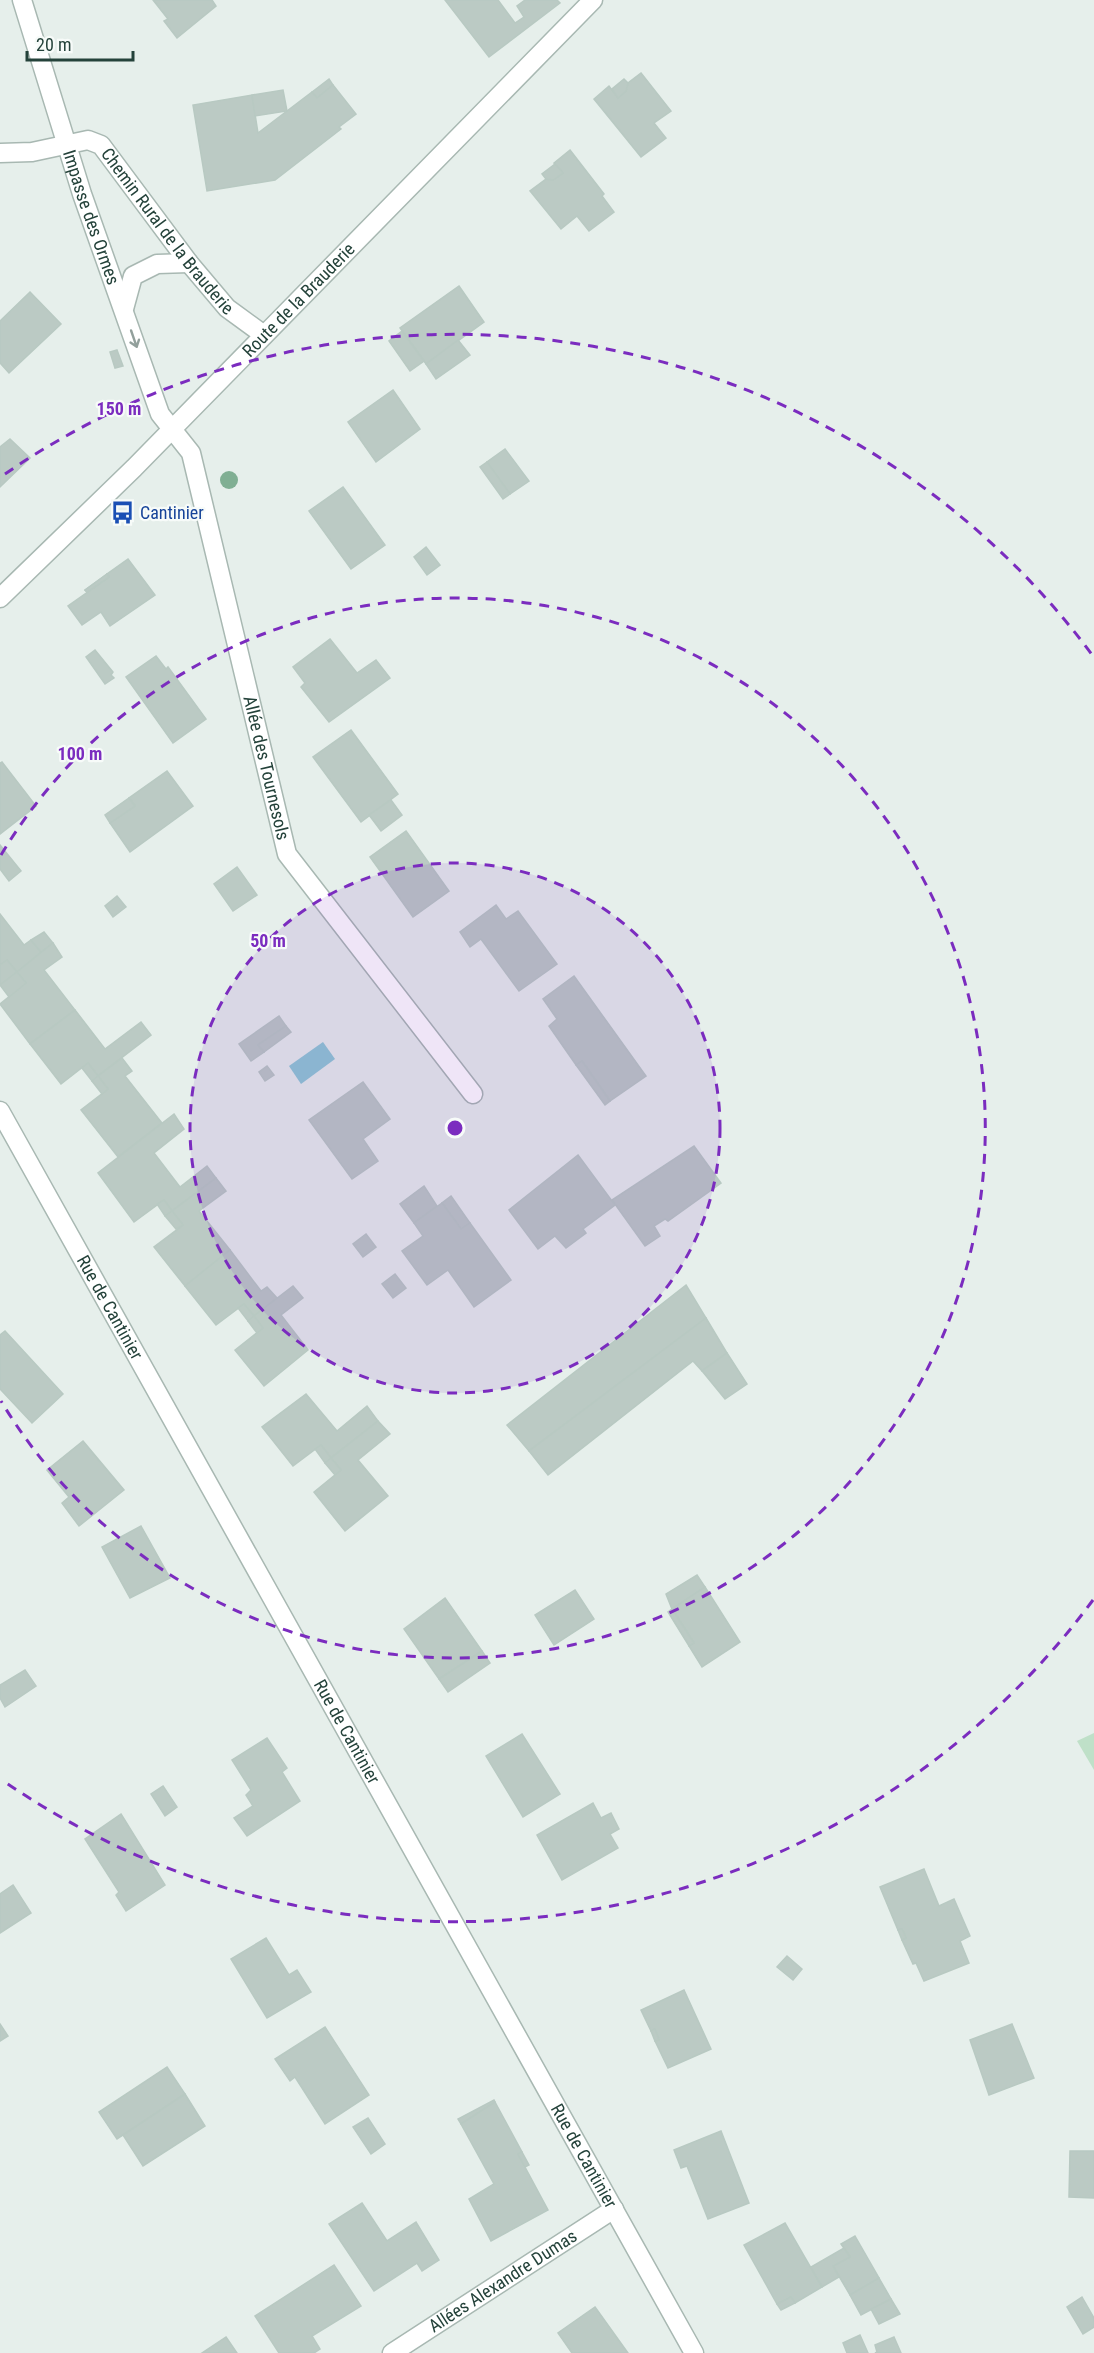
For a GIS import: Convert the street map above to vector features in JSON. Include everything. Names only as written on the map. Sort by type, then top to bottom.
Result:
[{"type":"street","name":"Impasse des Ormes","points":[[22,0],[67,145],[160,414],[172,428]]},
{"type":"street","name":"Route de la Brauderie","points":[[0,598],[134,468],[593,0]]},
{"type":"street","name":"Chemin Rural de la Brauderie","points":[[0,153],[32,152],[88,140],[101,145],[189,263],[227,308],[264,335]]},
{"type":"street","points":[[124,309],[133,276],[157,264],[189,263]]},
{"type":"street","name":"Allée des Tournesols","points":[[172,428],[191,453],[287,854],[473,1094]]},
{"type":"street","name":"Rue de Cantinier","points":[[0,1111],[694,2353]]},
{"type":"street","name":"Allées Alexandre Dumas","points":[[392,2353],[614,2210]]},
{"type":"green space","points":[[1094,1733],[1094,1770],[1077,1741]]},
{"type":"water","points":[[323,1042],[335,1059],[301,1084],[289,1066]]},
{"type":"building","points":[[153,0],[212,0],[216,6],[177,38],[164,21],[168,19]]},
{"type":"building","points":[[445,0],[498,0],[515,23],[524,17],[517,6],[525,0],[557,0],[560,3],[489,57]]},
{"type":"building","points":[[641,73],[671,111],[654,123],[666,138],[641,157],[594,99],[609,86],[618,98],[626,91],[628,83]]},
{"type":"building","points":[[329,79],[333,85],[317,98],[312,92]]},
{"type":"building","points":[[624,79],[628,83],[626,91],[618,98],[612,89]]},
{"type":"building","points":[[333,85],[356,114],[339,127],[341,129],[275,180],[207,191],[193,105],[252,95],[258,133],[312,92],[317,98]]},
{"type":"building","points":[[283,90],[287,111],[255,116],[252,95]]},
{"type":"building","points":[[570,150],[604,194],[602,196],[614,212],[589,231],[577,216],[561,229],[530,191],[546,179],[553,180],[563,173],[554,163]]},
{"type":"building","points":[[555,164],[563,173],[553,180],[546,179],[542,174]]},
{"type":"building","points":[[459,286],[484,322],[426,364],[400,328]]},
{"type":"building","points":[[30,292],[61,324],[9,373],[0,363],[0,321]]},
{"type":"building","points":[[402,331],[424,361],[410,371],[389,341]]},
{"type":"building","points":[[458,340],[470,355],[436,379],[426,364]]},
{"type":"building","points":[[117,350],[123,366],[115,368],[110,352]]},
{"type":"building","points":[[393,390],[420,429],[376,462],[348,422]]},
{"type":"building","points":[[10,439],[30,458],[0,487],[0,447]]},
{"type":"building","points":[[505,449],[529,481],[510,494],[487,462]]},
{"type":"building","points":[[487,462],[510,494],[503,499],[480,467]]},
{"type":"building","points":[[343,487],[385,545],[351,569],[309,511]]},
{"type":"building","points":[[426,547],[440,565],[427,575],[414,557]]},
{"type":"building","points":[[128,559],[155,595],[110,626],[101,612],[82,625],[68,606],[109,577],[107,574]]},
{"type":"building","points":[[107,574],[109,577],[87,592],[85,590]]},
{"type":"building","points":[[107,574],[109,577],[87,592],[85,590]]},
{"type":"building","points":[[330,639],[357,673],[376,660],[390,678],[329,722],[301,687],[305,683],[293,667]]},
{"type":"building","points":[[95,650],[113,672],[111,675],[114,678],[105,684],[86,657]]},
{"type":"building","points":[[156,656],[166,669],[168,667],[206,719],[173,743],[126,677]]},
{"type":"building","points":[[351,730],[398,794],[361,822],[313,757]]},
{"type":"building","points":[[2,762],[36,806],[0,834],[0,763]]},
{"type":"building","points":[[167,771],[193,806],[130,852],[110,823],[135,806],[129,798]]},
{"type":"building","points":[[129,798],[135,806],[110,823],[105,815]]},
{"type":"building","points":[[391,800],[402,815],[381,831],[369,815]]},
{"type":"building","points":[[406,831],[449,891],[413,917],[370,857]]},
{"type":"building","points":[[0,845],[21,871],[9,881],[0,869]]},
{"type":"building","points":[[237,867],[257,895],[233,911],[214,884]]},
{"type":"building","points":[[117,896],[126,907],[113,917],[105,906]]},
{"type":"building","points":[[496,905],[506,919],[518,911],[557,964],[519,991],[481,939],[470,947],[460,932]]},
{"type":"building","points":[[0,914],[24,945],[31,940],[41,952],[17,972],[7,960],[0,965]]},
{"type":"building","points":[[44,932],[53,943],[41,952],[31,940]]},
{"type":"building","points":[[53,943],[62,957],[44,970],[75,1010],[30,1044],[0,1004],[26,983],[17,972]]},
{"type":"building","points":[[7,960],[17,972],[0,985],[0,965]]},
{"type":"building","points":[[17,972],[26,983],[9,997],[0,985]]},
{"type":"building","points":[[574,976],[646,1076],[610,1101],[582,1061],[576,1065],[549,1026],[557,1019],[543,999]]},
{"type":"building","points":[[75,1010],[105,1049],[141,1022],[151,1035],[98,1076],[88,1063],[61,1084],[30,1044]]},
{"type":"building","points":[[279,1016],[286,1026],[258,1045],[264,1052],[251,1061],[239,1044]]},
{"type":"building","points":[[286,1026],[291,1032],[264,1052],[258,1045]]},
{"type":"building","points":[[122,1058],[132,1071],[125,1076],[162,1123],[118,1157],[81,1110],[108,1089],[98,1076]]},
{"type":"building","points":[[582,1061],[610,1101],[605,1105],[576,1065]]},
{"type":"building","points":[[88,1063],[98,1076],[92,1081],[82,1068]]},
{"type":"building","points":[[267,1066],[274,1075],[265,1081],[259,1072]]},
{"type":"building","points":[[98,1076],[108,1089],[102,1094],[92,1081]]},
{"type":"building","points":[[363,1082],[390,1119],[363,1139],[378,1161],[352,1179],[309,1120]]},
{"type":"building","points":[[174,1114],[184,1129],[154,1153],[180,1187],[207,1166],[216,1178],[172,1211],[164,1200],[134,1222],[98,1173]]},
{"type":"building","points":[[694,1146],[721,1183],[668,1221],[665,1219],[654,1226],[660,1236],[645,1246],[612,1200]]},
{"type":"building","points":[[578,1155],[615,1205],[583,1229],[586,1233],[566,1248],[555,1236],[538,1249],[509,1210]]},
{"type":"building","points":[[216,1178],[226,1191],[199,1211],[230,1250],[185,1286],[154,1247],[183,1225],[172,1211]]},
{"type":"building","points":[[424,1186],[437,1206],[414,1223],[400,1204]]},
{"type":"building","points":[[451,1196],[470,1223],[461,1229],[442,1203]]},
{"type":"building","points":[[164,1200],[172,1211],[165,1216],[157,1204]]},
{"type":"building","points":[[442,1203],[461,1229],[470,1223],[511,1280],[474,1307],[448,1270],[427,1285],[402,1251],[423,1236],[414,1223]]},
{"type":"building","points":[[172,1211],[183,1225],[176,1229],[165,1216]]},
{"type":"building","points":[[366,1234],[376,1247],[363,1257],[353,1244]]},
{"type":"building","points":[[230,1250],[261,1291],[267,1287],[277,1298],[254,1316],[244,1304],[216,1325],[185,1286]]},
{"type":"building","points":[[395,1274],[406,1288],[393,1298],[382,1284]]},
{"type":"building","points":[[686,1285],[706,1318],[529,1451],[507,1425]]},
{"type":"building","points":[[293,1286],[303,1298],[281,1315],[308,1350],[264,1386],[235,1350],[263,1328],[254,1316]]},
{"type":"building","points":[[244,1304],[254,1316],[248,1321],[238,1308]]},
{"type":"building","points":[[254,1316],[263,1328],[257,1333],[248,1321]]},
{"type":"building","points":[[706,1318],[727,1353],[702,1371],[693,1361],[548,1475],[529,1451]]},
{"type":"building","points":[[5,1331],[63,1394],[32,1423],[0,1389],[0,1335]]},
{"type":"building","points":[[727,1353],[747,1384],[725,1399],[702,1371]]},
{"type":"building","points":[[306,1394],[337,1431],[367,1406],[378,1421],[331,1458],[321,1445],[293,1466],[262,1427]]},
{"type":"building","points":[[378,1421],[390,1434],[358,1460],[388,1496],[345,1531],[314,1492],[341,1470],[331,1458]]},
{"type":"building","points":[[83,1441],[124,1490],[79,1526],[62,1503],[69,1497],[47,1470]]},
{"type":"building","points":[[321,1445],[331,1458],[325,1463],[315,1449]]},
{"type":"building","points":[[331,1458],[341,1470],[335,1475],[325,1463]]},
{"type":"building","points":[[141,1526],[170,1578],[130,1598],[102,1547]]},
{"type":"building","points":[[697,1575],[705,1587],[672,1609],[666,1594]]},
{"type":"building","points":[[705,1587],[740,1642],[702,1667],[689,1646],[694,1643],[672,1609]]},
{"type":"building","points":[[575,1590],[594,1619],[554,1645],[535,1615]]},
{"type":"building","points":[[445,1598],[482,1651],[439,1679],[404,1629]]},
{"type":"building","points":[[672,1609],[694,1643],[689,1646],[668,1612]]},
{"type":"building","points":[[482,1651],[490,1663],[448,1692],[439,1679]]},
{"type":"building","points":[[25,1670],[36,1686],[5,1707],[0,1698],[0,1685]]},
{"type":"building","points":[[522,1734],[560,1794],[523,1817],[486,1756]]},
{"type":"building","points":[[267,1738],[287,1768],[282,1772],[300,1801],[247,1836],[234,1818],[253,1806],[246,1795],[251,1790],[232,1760]]},
{"type":"building","points":[[163,1786],[177,1807],[165,1816],[151,1794]]},
{"type":"building","points":[[593,1803],[601,1818],[611,1813],[619,1829],[610,1834],[618,1848],[562,1880],[537,1835]]},
{"type":"building","points":[[121,1814],[165,1885],[126,1911],[116,1895],[119,1892],[85,1839]]},
{"type":"building","points":[[924,1869],[939,1906],[954,1899],[970,1936],[960,1941],[969,1963],[924,1981],[916,1963],[913,1964],[902,1940],[906,1938],[902,1929],[898,1930],[880,1887]]},
{"type":"building","points":[[13,1885],[31,1913],[0,1933],[0,1894]]},
{"type":"building","points":[[902,1929],[906,1938],[902,1940],[898,1930]]},
{"type":"building","points":[[266,1938],[289,1975],[297,1970],[311,1992],[267,2018],[231,1959]]},
{"type":"building","points":[[787,1956],[802,1969],[793,1980],[777,1967]]},
{"type":"building","points":[[684,1990],[711,2049],[668,2068],[655,2041],[659,2040],[655,2029],[651,2031],[641,2010]]},
{"type":"building","points":[[0,2024],[8,2036],[0,2041]]},
{"type":"building","points":[[1012,2024],[1034,2078],[989,2095],[970,2040]]},
{"type":"building","points":[[325,2027],[369,2095],[325,2124],[295,2077],[290,2081],[275,2059]]},
{"type":"building","points":[[655,2029],[659,2040],[655,2041],[651,2031]]},
{"type":"building","points":[[167,2067],[185,2094],[117,2139],[99,2112]]},
{"type":"building","points":[[185,2094],[205,2126],[143,2166],[123,2135]]},
{"type":"building","points":[[494,2100],[495,2102],[461,2124],[458,2119]]},
{"type":"building","points":[[495,2102],[522,2152],[518,2154],[548,2210],[491,2241],[469,2199],[494,2184],[461,2124]]},
{"type":"building","points":[[368,2118],[385,2144],[371,2154],[353,2127]]},
{"type":"building","points":[[721,2131],[749,2203],[708,2219],[687,2166],[681,2168],[674,2150]]},
{"type":"building","points":[[1070,2151],[1094,2151],[1094,2198],[1069,2197]]},
{"type":"building","points":[[522,2152],[529,2165],[525,2167],[518,2154]]},
{"type":"building","points":[[362,2203],[387,2241],[416,2222],[439,2260],[422,2271],[417,2263],[374,2291],[329,2224]]},
{"type":"building","points":[[785,2223],[822,2287],[795,2303],[791,2297],[777,2304],[744,2245]]},
{"type":"building","points":[[855,2236],[879,2278],[850,2295],[833,2266],[850,2257],[841,2244]]},
{"type":"building","points":[[844,2248],[850,2257],[833,2266],[839,2277],[822,2287],[811,2267]]},
{"type":"building","points":[[334,2265],[361,2306],[312,2336],[320,2349],[314,2353],[279,2353],[255,2316]]},
{"type":"building","points":[[879,2278],[891,2299],[861,2315],[850,2295]]},
{"type":"building","points":[[791,2297],[795,2303],[781,2310],[777,2304]]},
{"type":"building","points":[[1082,2297],[1094,2318],[1094,2327],[1083,2334],[1067,2307]]},
{"type":"building","points":[[891,2299],[900,2314],[879,2324],[871,2309]]},
{"type":"building","points":[[595,2307],[628,2353],[572,2353],[558,2333]]},
{"type":"building","points":[[860,2335],[868,2353],[847,2353],[843,2343]]},
{"type":"building","points":[[226,2337],[237,2353],[202,2353]]},
{"type":"building","points":[[894,2337],[901,2353],[875,2353],[877,2352],[875,2345]]},
{"type":"place","name":"Cantinier","points":[[122,513]]}]
